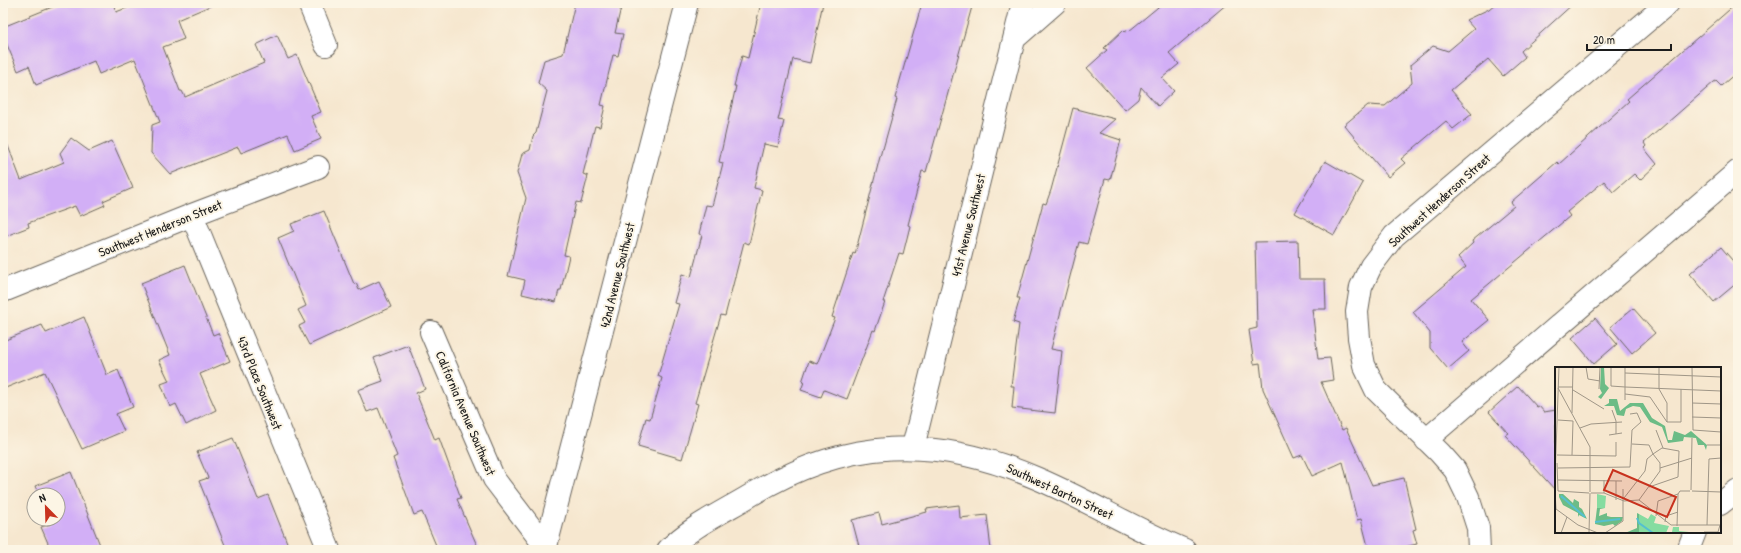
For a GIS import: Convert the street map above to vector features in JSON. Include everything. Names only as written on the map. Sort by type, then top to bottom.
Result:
[{"type":"street","points":[[309,3],[326,45]]},
{"type":"street","name":"42nd Avenue Southwest","points":[[547,548],[687,3]]},
{"type":"street","name":"41st Avenue Southwest","points":[[913,447],[1023,3]]},
{"type":"street","points":[[1014,39],[1055,3]]},
{"type":"street","name":"Southwest Henderson Street","points":[[1479,550],[1478,528],[1468,497],[1455,470],[1376,390],[1364,365],[1359,338],[1357,312],[1361,287],[1371,266],[1394,236],[1668,3]]},
{"type":"street","name":"Southwest Henderson Street","points":[[3,291],[192,215],[318,167]]},
{"type":"street","points":[[1426,440],[1738,171]]},
{"type":"street","name":"43rd Place Southwest","points":[[192,215],[329,550]]},
{"type":"street","name":"California Avenue Southwest","points":[[431,332],[494,479],[547,548]]},
{"type":"street","name":"Southwest Barton Street","points":[[668,550],[688,533],[759,490],[808,466],[859,451],[913,447],[963,453],[1011,468],[1037,478],[1185,550]]},
{"type":"street","points":[[1721,503],[1738,490]]},
{"type":"street","points":[[662,550],[688,533]]},
{"type":"street","points":[[1688,550],[1695,533]]},
{"type":"building","points":[[62,3],[113,3],[116,12],[140,3],[217,3],[177,20],[184,39],[163,47],[180,91],[182,91],[185,97],[264,63],[256,45],[277,35],[288,59],[297,55],[321,112],[311,116],[321,139],[295,150],[288,134],[241,153],[238,147],[170,174],[151,153],[152,125],[160,122],[135,59],[99,74],[94,61],[36,85],[29,66],[18,71],[3,35],[3,27]]},
{"type":"building","points":[[575,3],[622,3],[615,33],[623,34],[618,56],[613,55],[601,105],[605,106],[600,127],[595,126],[583,174],[588,176],[581,203],[576,202],[564,255],[569,256],[561,290],[559,290],[556,302],[522,294],[525,280],[508,276],[526,198],[517,173],[522,154],[530,150],[547,91],[538,83],[544,60],[563,54]]},
{"type":"building","points":[[761,3],[823,3],[810,63],[793,59],[778,120],[784,121],[778,147],[764,144],[754,188],[762,190],[749,244],[744,242],[725,316],[721,315],[695,403],[698,404],[682,459],[638,446],[646,418],[650,419],[662,378],[658,376],[679,304],[674,303],[682,274],[691,277],[702,235],[699,234],[706,205],[712,206],[723,163],[719,162],[736,86],[734,86],[742,56],[748,58]]},
{"type":"building","points":[[922,3],[973,3],[926,172],[922,171],[908,225],[910,226],[903,254],[899,253],[875,331],[873,330],[847,399],[824,390],[821,397],[801,390],[804,382],[802,382],[809,361],[817,364],[835,318],[832,317],[853,253],[855,254],[882,149],[897,99],[895,98]]},
{"type":"building","points":[[1163,3],[1228,3],[1169,53],[1179,64],[1162,78],[1174,91],[1158,106],[1141,87],[1138,99],[1125,110],[1087,68],[1107,50],[1104,48],[1123,30],[1125,32],[1128,30],[1129,31]]},
{"type":"building","points":[[1496,3],[1574,3],[1521,51],[1525,57],[1503,76],[1488,59],[1451,90],[1472,114],[1453,129],[1446,121],[1401,159],[1405,163],[1388,177],[1344,125],[1368,105],[1385,106],[1412,83],[1410,65],[1433,46],[1448,51],[1474,29],[1466,20],[1489,9]]},
{"type":"building","points":[[1737,3],[1738,71],[1721,86],[1716,81],[1714,82],[1644,143],[1646,146],[1644,148],[1657,164],[1640,180],[1634,174],[1613,192],[1604,181],[1567,212],[1570,216],[1471,299],[1489,320],[1462,342],[1469,351],[1448,369],[1430,348],[1430,333],[1413,312],[1466,267],[1458,257],[1473,243],[1472,241],[1514,206],[1511,202],[1557,162],[1559,164],[1629,101],[1627,99]]},
{"type":"building","points":[[1073,108],[1115,119],[1099,133],[1121,140],[1110,180],[1105,179],[1087,244],[1079,242],[1051,349],[1062,351],[1055,413],[1012,408],[1014,386],[1011,386],[1019,324],[1013,322],[1020,298],[1017,298],[1043,203],[1046,204],[1051,190]]},
{"type":"building","points":[[3,138],[5,138],[21,180],[64,162],[60,153],[71,138],[89,151],[112,141],[133,188],[103,201],[105,205],[80,216],[75,206],[28,223],[29,227],[3,237]]},
{"type":"building","points":[[1325,161],[1363,183],[1334,235],[1295,213]]},
{"type":"building","points":[[324,211],[354,284],[356,283],[359,290],[379,281],[391,307],[309,345],[299,326],[305,323],[298,310],[306,306],[278,238],[294,231],[291,224]]},
{"type":"building","points":[[1298,241],[1299,279],[1325,279],[1326,309],[1312,309],[1318,359],[1330,358],[1333,380],[1321,382],[1342,430],[1346,428],[1372,485],[1404,478],[1416,529],[1413,530],[1417,544],[1392,550],[1369,550],[1361,519],[1357,520],[1343,462],[1312,476],[1302,455],[1294,458],[1263,389],[1260,363],[1254,364],[1249,330],[1257,328],[1255,242]]},
{"type":"building","points":[[1721,247],[1738,267],[1738,282],[1714,302],[1690,274]]},
{"type":"building","points":[[185,265],[213,335],[218,333],[230,361],[200,374],[216,410],[186,425],[176,404],[170,407],[161,384],[169,381],[159,360],[170,355],[141,283]]},
{"type":"building","points":[[1633,308],[1655,333],[1632,353],[1610,327]]},
{"type":"building","points":[[84,317],[107,375],[118,370],[133,407],[116,414],[124,431],[82,449],[45,372],[3,389],[3,341],[42,325],[46,333]]},
{"type":"building","points":[[1595,318],[1617,344],[1594,364],[1572,338]]},
{"type":"building","points":[[408,345],[425,389],[416,393],[435,440],[439,438],[461,498],[457,499],[479,550],[438,550],[422,512],[414,515],[393,458],[397,456],[378,408],[367,412],[358,390],[383,381],[374,358]]},
{"type":"building","points":[[1518,386],[1537,407],[1539,406],[1544,412],[1555,410],[1555,490],[1505,435],[1508,433],[1489,412]]},
{"type":"building","points":[[233,438],[258,499],[268,495],[290,550],[227,550],[199,481],[208,478],[197,452]]},
{"type":"building","points":[[71,472],[102,550],[51,550],[41,527],[66,527],[66,487],[35,486]]},
{"type":"building","points":[[959,505],[960,518],[987,515],[991,550],[860,550],[852,520],[879,513],[882,524],[927,512],[926,509]]}]
